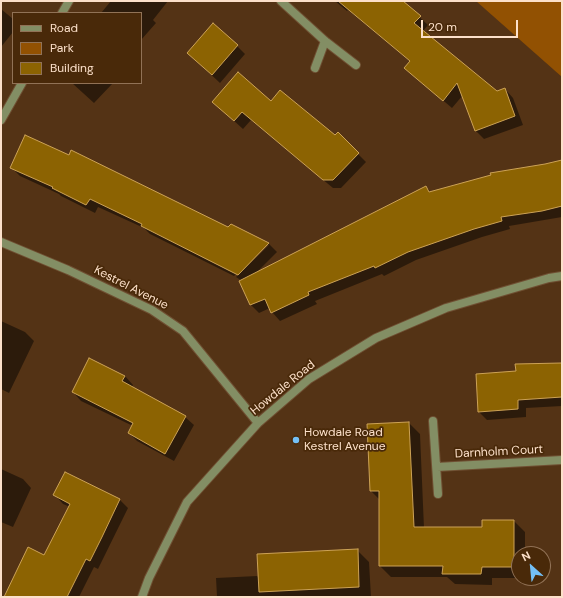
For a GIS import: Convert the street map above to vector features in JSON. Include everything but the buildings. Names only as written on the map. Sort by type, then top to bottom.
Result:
[{"type":"street","points":[[63,12],[69,1]]},
{"type":"street","points":[[281,1],[356,65]]},
{"type":"street","points":[[315,68],[325,40]]},
{"type":"street","points":[[1,120],[21,84]]},
{"type":"street","name":"Kestrel Avenue","points":[[1,242],[68,270],[152,310],[184,331],[258,423]]},
{"type":"street","name":"Howdale Road","points":[[142,597],[149,578],[187,502],[258,423],[309,379],[376,338],[446,308],[549,278],[562,276]]},
{"type":"street","points":[[433,422],[438,494]]},
{"type":"street","name":"Darnholm Court","points":[[436,467],[562,460]]},
{"type":"green space","points":[[476,1],[562,1],[562,77]]},
{"type":"place","name":"Howdale Road Kestrel Avenue","points":[[296,440]]}]
